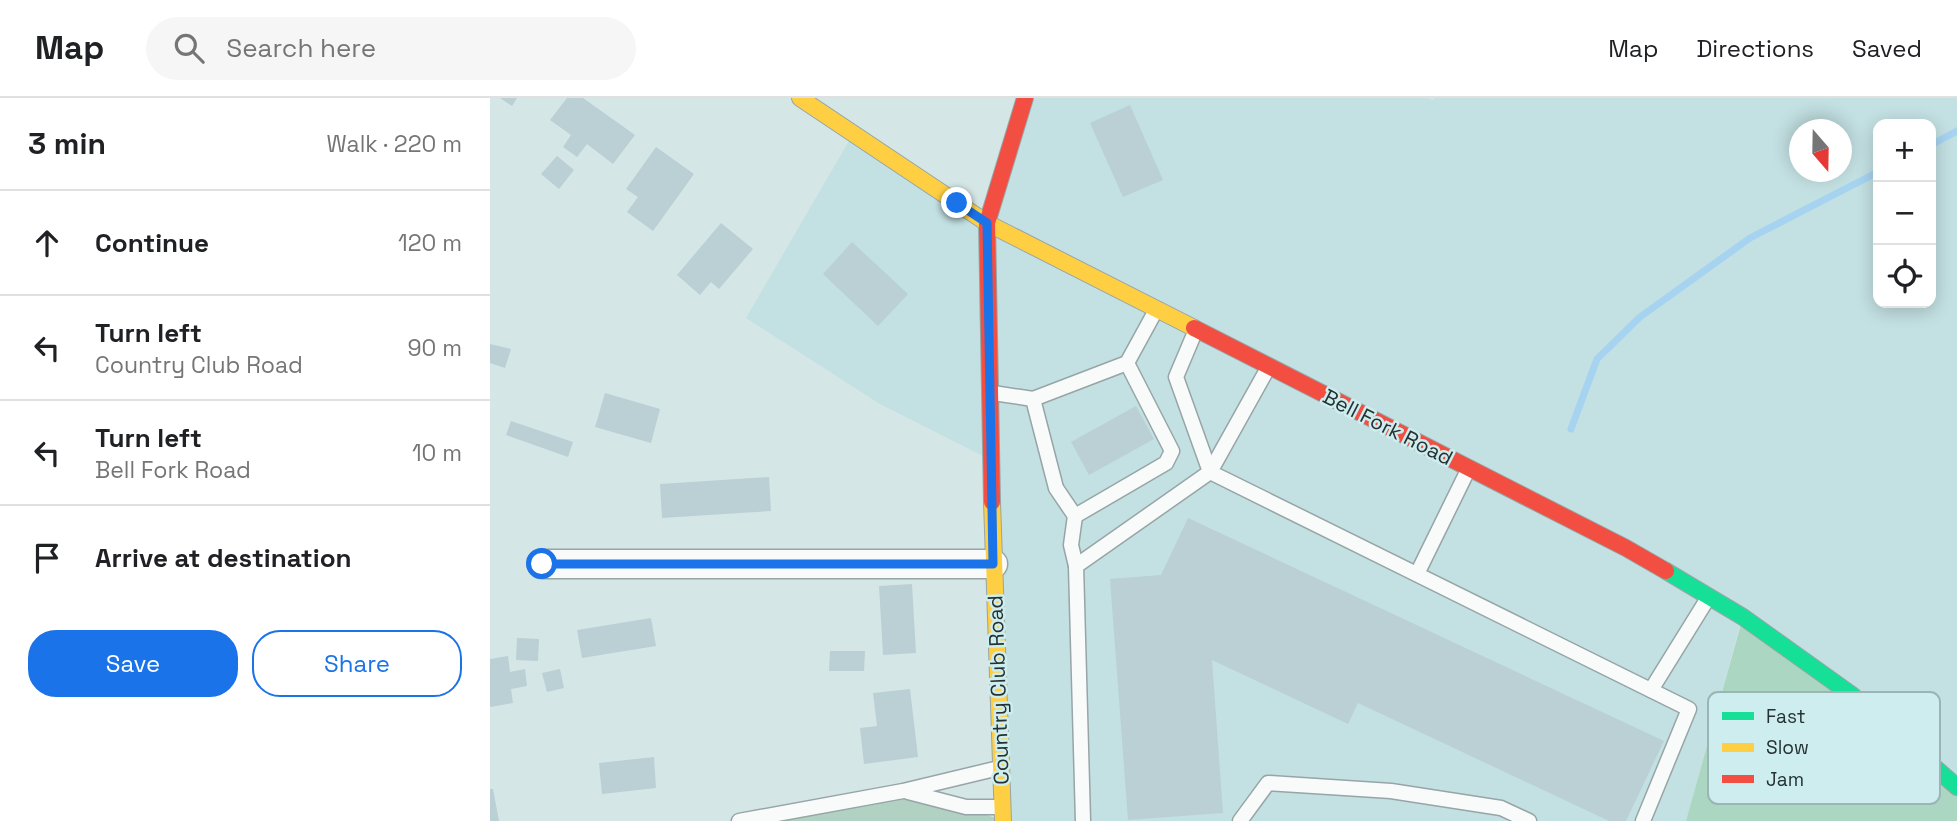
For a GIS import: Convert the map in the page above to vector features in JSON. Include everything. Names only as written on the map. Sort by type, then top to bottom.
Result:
[{"type":"main road","name":"Bell Fork Road","points":[[800,98],[987,223],[1626,548],[1743,617],[1848,692]]},
{"type":"main road","name":"Country Club Road","points":[[1002,814],[993,564],[987,223],[1026,98]]},
{"type":"main road","name":"Bell Fork Road","points":[[1940,771],[1957,786]]},
{"type":"street","points":[[542,564],[993,564]]},
{"type":"lane","points":[[990,392],[1032,399],[1127,363],[1157,309]]},
{"type":"lane","points":[[1196,329],[1176,377],[1210,472],[1689,709],[1643,821]]},
{"type":"lane","points":[[1075,516],[1166,463],[1172,452],[1127,363]]},
{"type":"lane","points":[[1076,566],[1210,472],[1268,366]]},
{"type":"lane","points":[[1032,399],[1056,488],[1075,516],[1071,545],[1076,566],[1083,821]]},
{"type":"lane","points":[[1417,574],[1469,468]]},
{"type":"lane","points":[[1651,690],[1709,597]]},
{"type":"lane","points":[[739,821],[903,791],[1001,768]]},
{"type":"lane","points":[[1240,821],[1268,783],[1391,791],[1501,808],[1530,821]]},
{"type":"lane","points":[[903,791],[1002,814]]},
{"type":"shaded area","points":[[1025,98],[1957,98],[1957,787],[1940,774],[1940,692],[1836,692],[1742,618],[1722,692],[1708,692],[1708,741],[1686,821],[1003,821],[991,460],[880,404],[746,318],[853,134],[987,223]]},
{"type":"green space","points":[[1743,617],[1837,692],[1722,692]]},
{"type":"green space","points":[[1708,742],[1708,804],[1940,804],[1940,773],[1957,787],[1957,821],[1686,821]]},
{"type":"green space","points":[[903,791],[966,807],[1003,821],[739,821]]},
{"type":"building","points":[[500,98],[517,98],[512,106]]},
{"type":"building","points":[[567,98],[583,98],[635,135],[613,164],[587,144],[577,157],[563,147],[571,135],[550,120]]},
{"type":"building","points":[[1130,105],[1163,180],[1123,197],[1090,123]]},
{"type":"building","points":[[656,147],[694,174],[653,231],[627,212],[638,197],[626,189]]},
{"type":"building","points":[[557,156],[574,170],[559,189],[541,174]]},
{"type":"building","points":[[721,223],[753,249],[719,289],[711,282],[700,295],[677,275]]},
{"type":"building","points":[[852,242],[908,294],[878,326],[823,274]]},
{"type":"building","points":[[490,344],[511,349],[505,368],[490,363]]},
{"type":"building","points":[[605,393],[660,409],[651,443],[595,427]]},
{"type":"building","points":[[1136,406],[1154,439],[1089,475],[1071,442]]},
{"type":"building","points":[[511,421],[573,442],[568,457],[506,435]]},
{"type":"building","points":[[769,477],[771,511],[662,518],[660,484]]},
{"type":"building","points":[[1188,518],[1664,741],[1626,821],[1609,821],[1358,703],[1348,724],[1212,660],[1223,813],[1128,820],[1110,579],[1161,575]]},
{"type":"building","points":[[912,584],[916,653],[883,655],[879,586]]},
{"type":"building","points":[[651,618],[656,646],[582,658],[577,630]]},
{"type":"building","points":[[517,638],[539,639],[538,661],[516,660]]},
{"type":"building","points":[[830,651],[865,651],[864,671],[829,671]]},
{"type":"building","points":[[508,656],[510,672],[525,669],[527,686],[511,689],[513,703],[490,707],[490,659]]},
{"type":"building","points":[[560,669],[564,688],[547,692],[542,673]]},
{"type":"building","points":[[910,689],[918,757],[864,764],[860,728],[877,726],[873,693]]},
{"type":"building","points":[[654,757],[656,788],[602,794],[599,763]]},
{"type":"building","points":[[490,789],[493,789],[499,821],[490,821]]},
{"type":"waterway","points":[[1936,142],[1957,131]]},
{"type":"waterway","points":[[1571,429],[1597,359],[1640,317],[1750,238],[1873,175]]},
{"type":"traffic: fast","points":[[1666,571],[1743,617],[1848,692]]},
{"type":"traffic: fast","points":[[1940,772],[1957,787]]},
{"type":"traffic: slow","points":[[800,98],[987,223],[1194,328]]},
{"type":"traffic: slow","points":[[992,502],[1003,821]]},
{"type":"traffic: jam","points":[[992,502],[987,223],[1025,98]]},
{"type":"traffic: jam","points":[[1194,328],[1626,548],[1666,571]]},
{"type":"route","points":[[542,564],[993,564],[987,223],[957,203]]}]
